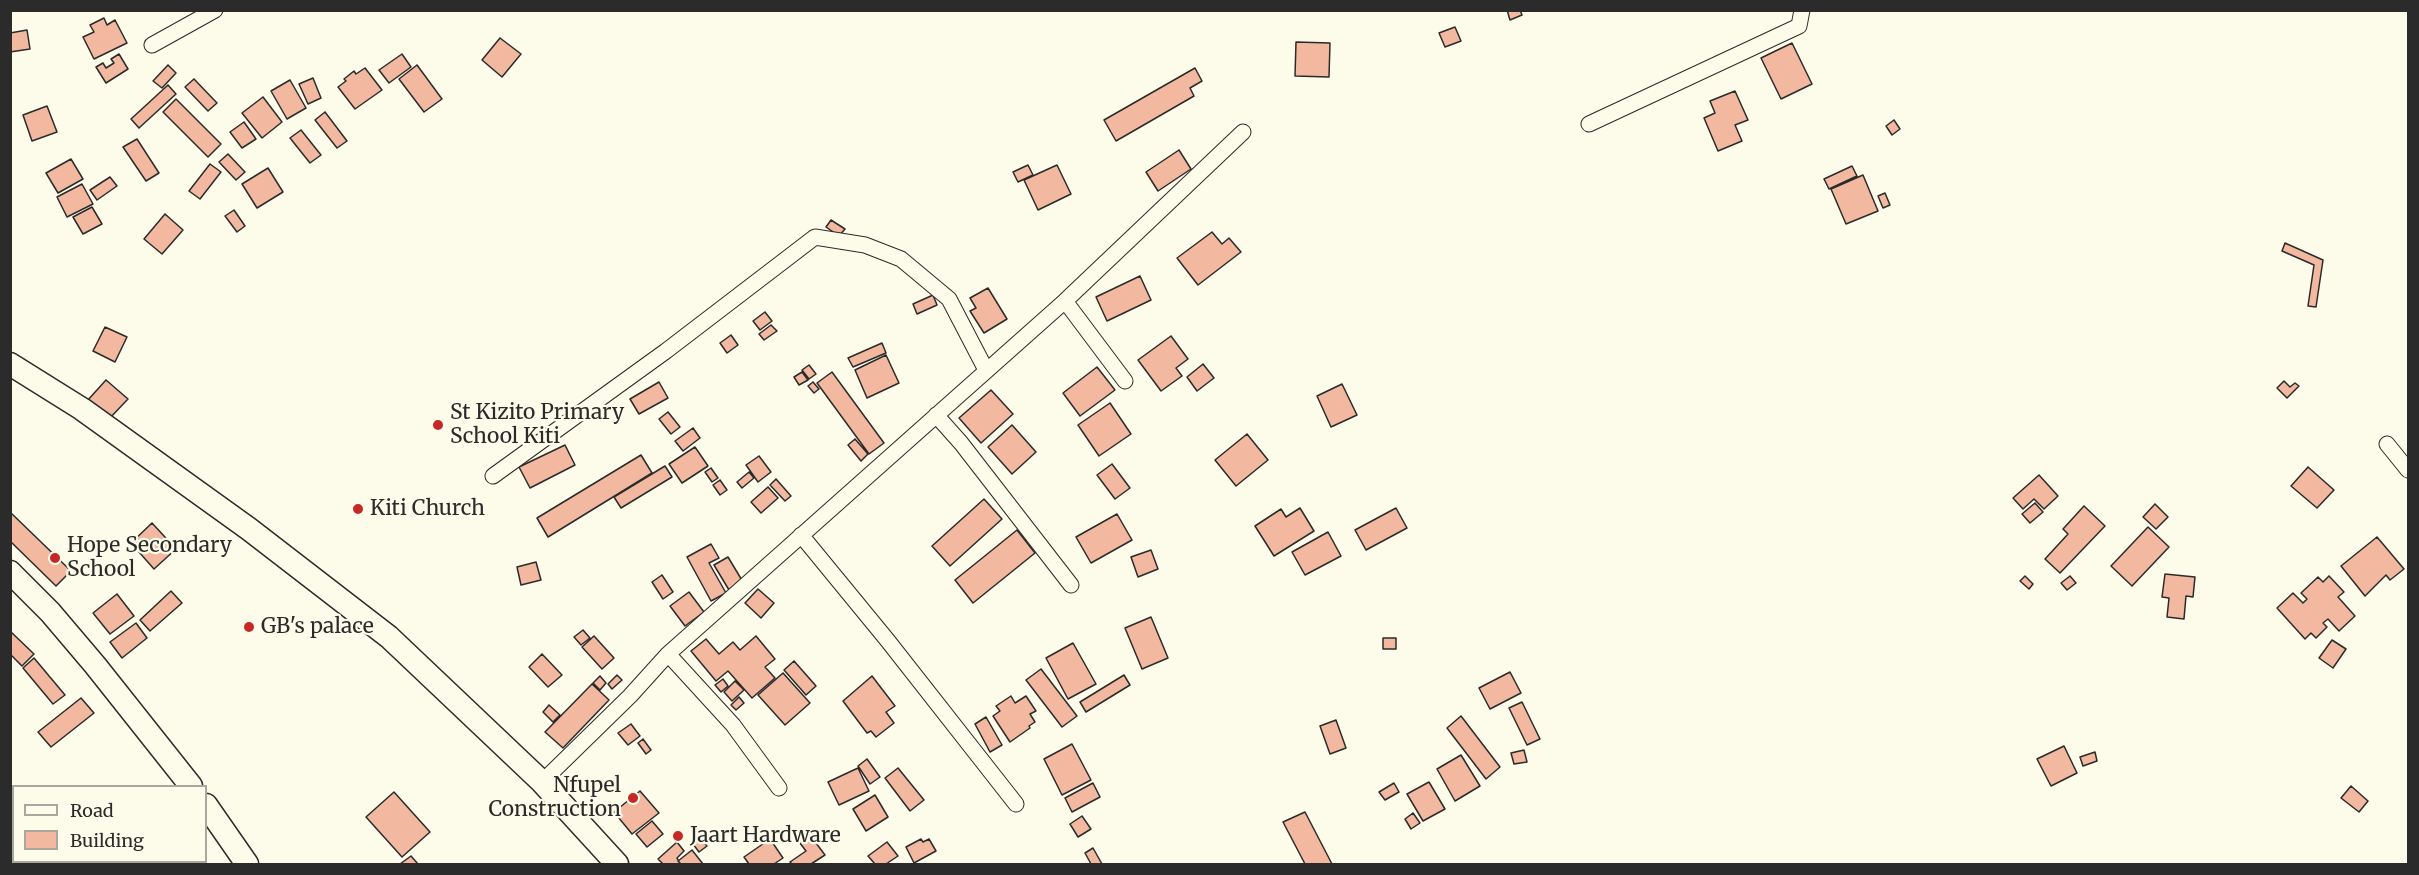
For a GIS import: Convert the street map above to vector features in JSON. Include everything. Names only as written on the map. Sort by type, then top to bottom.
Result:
[{"type":"street","points":[[152,45],[215,10]]},
{"type":"street","points":[[1589,124],[1799,26],[1802,10]]},
{"type":"street","points":[[542,782],[630,696],[668,654],[1065,301],[1243,132]]},
{"type":"street","points":[[493,476],[666,351],[815,237],[864,245],[901,259],[949,299],[986,370]]},
{"type":"street","points":[[1065,301],[1125,381]]},
{"type":"street","points":[[10,364],[82,409],[249,529],[389,637],[542,782],[617,864]]},
{"type":"street","points":[[936,415],[961,443],[1071,585]]},
{"type":"street","points":[[2387,444],[2409,470]]},
{"type":"street","points":[[801,535],[1016,804]]},
{"type":"street","points":[[10,572],[50,612],[96,665],[190,785]]},
{"type":"street","points":[[668,654],[733,725],[779,789]]},
{"type":"street","points":[[207,806],[247,864]]},
{"type":"building","points":[[1507,10],[1520,10],[1522,15],[1510,20]]},
{"type":"building","points":[[104,18],[107,25],[115,20],[127,43],[94,59],[83,37],[94,32],[90,25]]},
{"type":"building","points":[[1455,27],[1461,41],[1445,47],[1439,33]]},
{"type":"building","points":[[27,30],[30,49],[10,52],[10,33]]},
{"type":"building","points":[[500,38],[521,54],[502,77],[482,60]]},
{"type":"building","points":[[1296,42],[1330,43],[1329,77],[1295,76]]},
{"type":"building","points":[[1792,43],[1812,84],[1781,99],[1761,58]]},
{"type":"building","points":[[119,54],[128,69],[106,83],[96,67],[103,63],[106,68],[114,63],[111,59]]},
{"type":"building","points":[[402,54],[411,67],[389,83],[379,70]]},
{"type":"building","points":[[168,65],[176,73],[162,88],[153,81]]},
{"type":"building","points":[[417,65],[442,99],[424,112],[399,79]]},
{"type":"building","points":[[365,68],[382,90],[355,109],[338,87],[354,71],[356,74]]},
{"type":"building","points":[[1195,68],[1202,81],[1190,88],[1194,96],[1116,141],[1104,120]]},
{"type":"building","points":[[313,78],[321,98],[308,104],[299,84]]},
{"type":"building","points":[[194,79],[217,103],[208,111],[185,87]]},
{"type":"building","points":[[290,80],[306,108],[287,119],[271,91]]},
{"type":"building","points":[[168,85],[176,94],[139,128],[131,119]]},
{"type":"building","points":[[1735,91],[1748,120],[1735,125],[1742,141],[1718,151],[1704,118],[1715,113],[1710,101]]},
{"type":"building","points":[[263,97],[282,122],[262,138],[242,113]]},
{"type":"building","points":[[176,99],[221,144],[208,157],[163,112]]},
{"type":"building","points":[[47,106],[57,132],[32,141],[23,115]]},
{"type":"building","points":[[325,112],[347,141],[337,148],[315,120]]},
{"type":"building","points":[[1894,120],[1900,129],[1892,135],[1886,126]]},
{"type":"building","points":[[244,122],[256,139],[242,148],[230,132]]},
{"type":"building","points":[[301,130],[321,155],[310,163],[290,138]]},
{"type":"building","points":[[137,139],[159,173],[146,181],[123,147]]},
{"type":"building","points":[[1179,150],[1191,169],[1158,191],[1146,172]]},
{"type":"building","points":[[228,154],[245,172],[236,180],[219,162]]},
{"type":"building","points":[[71,159],[83,179],[58,193],[46,173]]},
{"type":"building","points":[[210,164],[221,172],[200,199],[189,191]]},
{"type":"building","points":[[1028,165],[1033,175],[1018,182],[1013,172]]},
{"type":"building","points":[[1057,165],[1071,194],[1038,210],[1024,180]]},
{"type":"building","points":[[1852,166],[1857,176],[1829,189],[1824,179]]},
{"type":"building","points":[[268,168],[283,192],[257,208],[242,184]]},
{"type":"building","points":[[1863,175],[1878,211],[1846,224],[1831,189]]},
{"type":"building","points":[[110,177],[117,186],[97,200],[90,190]]},
{"type":"building","points":[[82,184],[93,204],[67,217],[57,197]]},
{"type":"building","points":[[1885,193],[1890,205],[1883,208],[1878,196]]},
{"type":"building","points":[[92,207],[102,224],[83,234],[73,217]]},
{"type":"building","points":[[234,210],[245,226],[237,232],[225,216]]},
{"type":"building","points":[[165,214],[183,230],[162,254],[144,239]]},
{"type":"building","points":[[831,220],[845,229],[839,236],[826,227]]},
{"type":"building","points":[[1212,232],[1222,244],[1229,238],[1241,252],[1198,285],[1177,258]]},
{"type":"building","points":[[2285,243],[2323,260],[2316,307],[2308,306],[2314,265],[2282,251]]},
{"type":"building","points":[[1140,276],[1151,300],[1107,321],[1096,297]]},
{"type":"building","points":[[988,288],[1007,319],[984,333],[970,311],[976,308],[970,298]]},
{"type":"building","points":[[933,295],[937,305],[917,314],[913,304]]},
{"type":"building","points":[[765,312],[772,321],[760,330],[753,321]]},
{"type":"building","points":[[771,325],[777,331],[764,340],[759,334]]},
{"type":"building","points":[[105,327],[127,337],[115,362],[93,351]]},
{"type":"building","points":[[731,335],[738,345],[727,353],[720,343]]},
{"type":"building","points":[[1171,336],[1188,359],[1176,368],[1182,376],[1161,391],[1138,360]]},
{"type":"building","points":[[882,343],[886,353],[853,367],[848,358]]},
{"type":"building","points":[[886,355],[899,383],[867,398],[855,370]]},
{"type":"building","points":[[1203,364],[1214,378],[1197,391],[1187,377]]},
{"type":"building","points":[[809,365],[816,374],[809,379],[802,370]]},
{"type":"building","points":[[1097,367],[1115,390],[1080,416],[1063,393]]},
{"type":"building","points":[[802,372],[808,380],[799,385],[794,377]]},
{"type":"building","points":[[832,372],[884,443],[869,454],[817,383]]},
{"type":"building","points":[[106,380],[128,399],[108,420],[87,401]]},
{"type":"building","points":[[2284,381],[2290,387],[2295,383],[2299,386],[2287,398],[2277,388]]},
{"type":"building","points":[[659,382],[668,398],[639,414],[630,399]]},
{"type":"building","points":[[813,382],[819,389],[814,393],[808,386]]},
{"type":"building","points":[[1342,384],[1357,415],[1331,427],[1317,396]]},
{"type":"building","points":[[991,390],[1013,414],[981,443],[959,418]]},
{"type":"building","points":[[1110,403],[1131,434],[1099,456],[1078,425]]},
{"type":"building","points":[[668,412],[680,427],[671,434],[659,419]]},
{"type":"building","points":[[1012,425],[1036,452],[1012,474],[988,447]]},
{"type":"building","points":[[693,428],[700,438],[683,451],[675,441]]},
{"type":"building","points":[[1247,434],[1268,460],[1236,486],[1215,460]]},
{"type":"building","points":[[855,439],[868,454],[861,461],[848,445]]},
{"type":"building","points":[[565,445],[575,465],[530,488],[519,467]]},
{"type":"building","points":[[695,447],[708,466],[682,483],[669,464]]},
{"type":"building","points":[[641,455],[652,473],[548,537],[537,518]]},
{"type":"building","points":[[759,456],[771,472],[758,482],[746,465]]},
{"type":"building","points":[[1112,464],[1130,488],[1115,499],[1097,475]]},
{"type":"building","points":[[665,466],[672,477],[621,508],[614,497]]},
{"type":"building","points":[[2308,467],[2334,490],[2317,508],[2291,486]]},
{"type":"building","points":[[711,468],[718,478],[712,482],[705,472]]},
{"type":"building","points":[[749,472],[754,478],[742,488],[737,482]]},
{"type":"building","points":[[2039,475],[2058,496],[2044,509],[2034,499],[2023,509],[2013,498]]},
{"type":"building","points":[[776,479],[791,496],[785,501],[770,485]]},
{"type":"building","points":[[720,480],[727,490],[720,495],[713,485]]},
{"type":"building","points":[[768,487],[778,498],[761,513],[751,502]]},
{"type":"building","points":[[984,499],[1002,519],[950,566],[932,546]]},
{"type":"building","points":[[2035,503],[2043,512],[2030,523],[2022,514]]},
{"type":"building","points":[[2155,504],[2168,517],[2156,529],[2143,517]]},
{"type":"building","points":[[2084,506],[2105,526],[2060,573],[2045,559],[2068,534],[2063,529]]},
{"type":"building","points":[[1300,508],[1314,531],[1274,556],[1255,526],[1281,509],[1286,517]]},
{"type":"building","points":[[1396,508],[1407,528],[1366,550],[1355,530]]},
{"type":"building","points":[[10,512],[71,571],[56,586],[10,541]]},
{"type":"building","points":[[1117,514],[1132,540],[1091,563],[1076,537]]},
{"type":"building","points":[[152,523],[176,549],[154,569],[131,543]]},
{"type":"building","points":[[2148,527],[2169,547],[2132,586],[2111,566]]},
{"type":"building","points":[[1017,530],[1035,553],[973,603],[955,580]]},
{"type":"building","points":[[1328,532],[1341,556],[1305,575],[1292,552]]},
{"type":"building","points":[[2377,537],[2404,569],[2390,580],[2386,575],[2365,596],[2341,566]]},
{"type":"building","points":[[711,544],[719,558],[709,563],[726,593],[711,601],[687,557]]},
{"type":"building","points":[[1151,550],[1158,569],[1138,577],[1131,557]]},
{"type":"building","points":[[728,557],[743,582],[729,590],[714,565]]},
{"type":"building","points":[[536,562],[541,580],[521,585],[517,567]]},
{"type":"building","points":[[2165,574],[2195,577],[2193,597],[2186,596],[2184,619],[2167,617],[2169,598],[2162,597]]},
{"type":"building","points":[[662,575],[673,592],[663,599],[652,582]]},
{"type":"building","points":[[2025,576],[2033,584],[2029,589],[2020,581]]},
{"type":"building","points":[[2070,576],[2076,583],[2067,590],[2061,583]]},
{"type":"building","points":[[2329,576],[2344,592],[2338,597],[2355,616],[2339,631],[2328,619],[2323,623],[2327,627],[2316,638],[2311,633],[2305,639],[2277,608],[2293,593],[2303,603],[2307,599],[2301,593],[2318,577],[2323,582]]},
{"type":"building","points":[[758,589],[774,603],[761,618],[745,603]]},
{"type":"building","points":[[171,591],[182,603],[150,631],[140,620]]},
{"type":"building","points":[[689,592],[704,612],[685,626],[670,606]]},
{"type":"building","points":[[117,594],[134,616],[110,634],[93,613]]},
{"type":"building","points":[[1151,617],[1168,658],[1142,669],[1125,628]]},
{"type":"building","points":[[136,623],[147,638],[122,658],[110,642]]},
{"type":"building","points":[[583,630],[590,638],[581,645],[574,637]]},
{"type":"building","points":[[10,631],[34,654],[22,666],[10,654]]},
{"type":"building","points":[[594,636],[614,658],[602,669],[582,647]]},
{"type":"building","points":[[756,636],[775,659],[765,667],[775,678],[752,698],[728,671],[716,681],[691,651],[706,639],[719,654],[733,642],[740,650]]},
{"type":"building","points":[[1383,638],[1396,638],[1396,649],[1383,649]]},
{"type":"building","points":[[2332,640],[2346,649],[2333,668],[2319,658]]},
{"type":"building","points":[[1073,643],[1096,684],[1068,699],[1046,658]]},
{"type":"building","points":[[542,654],[562,675],[548,687],[529,667]]},
{"type":"building","points":[[34,658],[65,695],[53,704],[23,668]]},
{"type":"building","points":[[794,661],[816,686],[806,695],[784,670]]},
{"type":"building","points":[[1041,669],[1077,716],[1062,727],[1026,680]]},
{"type":"building","points":[[1510,672],[1521,693],[1490,709],[1479,688]]},
{"type":"building","points":[[783,673],[810,703],[785,725],[758,695]]},
{"type":"building","points":[[617,675],[622,680],[612,689],[608,684]]},
{"type":"building","points":[[1124,675],[1130,685],[1086,712],[1080,702]]},
{"type":"building","points":[[600,676],[606,683],[600,690],[593,683]]},
{"type":"building","points":[[872,676],[895,706],[886,712],[894,723],[876,737],[871,731],[867,733],[843,701]]},
{"type":"building","points":[[723,679],[728,686],[721,692],[715,685]]},
{"type":"building","points":[[735,681],[744,690],[732,701],[724,692]]},
{"type":"building","points":[[592,684],[609,700],[563,748],[545,732]]},
{"type":"building","points":[[1011,696],[1015,703],[1026,696],[1036,711],[1030,714],[1035,722],[1029,726],[1030,728],[1010,742],[993,716],[1000,711],[996,706]]},
{"type":"building","points":[[739,697],[744,703],[736,710],[731,705]]},
{"type":"building","points":[[81,698],[94,713],[51,747],[38,732]]},
{"type":"building","points":[[1522,702],[1540,739],[1527,745],[1509,708]]},
{"type":"building","points":[[549,705],[560,715],[553,722],[543,712]]},
{"type":"building","points":[[1461,716],[1500,767],[1486,779],[1447,728]]},
{"type":"building","points":[[986,717],[1002,745],[990,752],[975,724]]},
{"type":"building","points":[[1336,720],[1346,748],[1330,754],[1320,726]]},
{"type":"building","points":[[631,724],[640,736],[628,745],[618,733]]},
{"type":"building","points":[[643,739],[651,750],[646,754],[638,743]]},
{"type":"building","points":[[1072,744],[1091,780],[1062,795],[1044,759]]},
{"type":"building","points":[[2064,746],[2077,773],[2051,786],[2037,759]]},
{"type":"building","points":[[1524,750],[1527,762],[1514,764],[1511,753]]},
{"type":"building","points":[[2095,752],[2097,761],[2083,766],[2080,757]]},
{"type":"building","points":[[1461,755],[1480,786],[1455,801],[1437,769]]},
{"type":"building","points":[[867,759],[880,777],[870,784],[858,766]]},
{"type":"building","points":[[858,768],[869,791],[839,805],[828,782]]},
{"type":"building","points":[[898,768],[924,800],[910,811],[885,778]]},
{"type":"building","points":[[1429,782],[1445,809],[1423,821],[1407,794]]},
{"type":"building","points":[[1093,783],[1100,797],[1072,812],[1065,798]]},
{"type":"building","points":[[1394,783],[1399,792],[1385,800],[1379,792]]},
{"type":"building","points":[[2351,786],[2368,801],[2359,812],[2341,798]]},
{"type":"building","points":[[640,791],[659,813],[632,834],[614,812]]},
{"type":"building","points":[[394,792],[430,832],[402,857],[366,817]]},
{"type":"building","points":[[875,795],[888,817],[866,831],[853,809]]},
{"type":"building","points":[[1305,812],[1332,864],[1305,864],[1283,822]]},
{"type":"building","points":[[1413,813],[1420,823],[1411,829],[1405,819]]},
{"type":"building","points":[[1082,816],[1091,829],[1078,837],[1070,824]]},
{"type":"building","points":[[652,821],[663,834],[647,847],[636,834]]},
{"type":"building","points":[[807,831],[825,855],[811,864],[792,864],[790,862],[806,851],[796,838]]},
{"type":"building","points":[[701,839],[707,846],[699,852],[693,844]]},
{"type":"building","points":[[770,839],[783,858],[774,864],[749,864],[744,857]]},
{"type":"building","points":[[921,839],[923,842],[929,839],[936,851],[914,863],[906,847]]},
{"type":"building","points":[[677,842],[684,851],[677,858],[680,864],[663,864],[658,859]]},
{"type":"building","points":[[887,842],[898,856],[886,864],[875,864],[868,856]]},
{"type":"building","points":[[1093,848],[1102,864],[1091,864],[1085,853]]},
{"type":"building","points":[[692,850],[703,864],[681,864],[678,861]]},
{"type":"building","points":[[411,856],[418,864],[400,864]]},
{"type":"place","name":"St Kizito Primary School Kiti","points":[[438,425]]},
{"type":"place","name":"Kiti Church","points":[[358,509]]},
{"type":"place","name":"Hope Secondary School","points":[[55,558]]},
{"type":"place","name":"GB's palace","points":[[249,627]]},
{"type":"place","name":"Nfupel Construction","points":[[633,798]]},
{"type":"place","name":"Jaart Hardware","points":[[678,836]]}]
